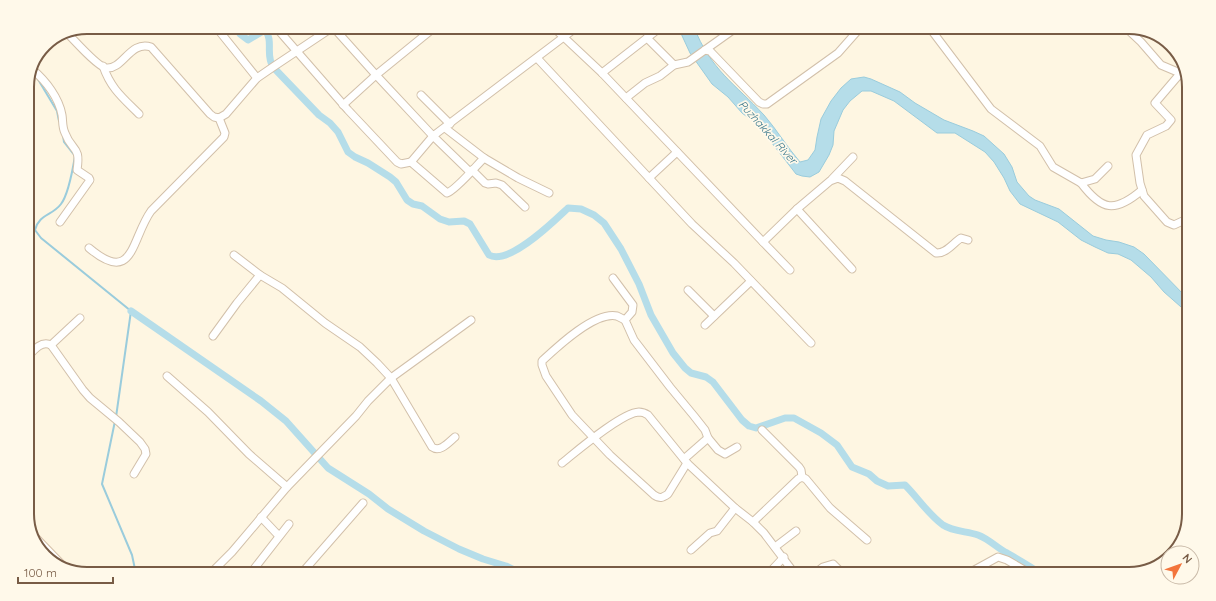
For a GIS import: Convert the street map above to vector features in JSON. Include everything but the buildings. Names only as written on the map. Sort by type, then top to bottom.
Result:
[{"type":"street","points":[[222,34],[257,78]]},
{"type":"street","points":[[282,34],[343,105],[398,162],[404,164],[411,162],[433,136],[569,34]]},
{"type":"street","points":[[71,37],[99,64],[106,68],[115,65],[136,47],[144,44],[151,47],[210,114],[219,118],[226,114],[257,78],[322,34]]},
{"type":"street","points":[[339,34],[433,136],[485,183],[496,183],[502,185],[525,207]]},
{"type":"street","points":[[343,105],[376,75],[426,34]]},
{"type":"street","points":[[562,34],[602,73],[790,270]]},
{"type":"street","points":[[602,73],[652,34]]},
{"type":"street","points":[[626,98],[645,83],[660,76],[674,65],[688,62],[727,34]]},
{"type":"street","points":[[705,50],[710,51],[759,102],[767,104],[838,53],[855,34]]},
{"type":"street","points":[[933,34],[991,109],[1040,146],[1053,167],[1081,183],[1090,195],[1102,205],[1112,206],[1124,204],[1142,190]]},
{"type":"street","points":[[1132,34],[1161,65],[1179,70]]},
{"type":"street","points":[[647,38],[674,65]]},
{"type":"street","points":[[537,58],[692,224],[752,281],[811,343]]},
{"type":"street","points":[[103,66],[106,78],[139,114]]},
{"type":"street","points":[[36,73],[45,82],[60,107],[64,131],[78,154],[79,159],[77,170],[90,179],[60,222]]},
{"type":"street","points":[[1180,73],[1155,103],[1171,120],[1166,126],[1147,135],[1136,155],[1140,183],[1144,196],[1167,222],[1174,225],[1182,221]]},
{"type":"street","points":[[421,95],[447,126],[484,158],[518,178],[549,193]]},
{"type":"street","points":[[89,248],[109,262],[118,262],[126,259],[133,248],[144,220],[151,211],[224,137],[225,133],[219,118]]},
{"type":"street","points":[[649,178],[677,152]]},
{"type":"street","points":[[764,242],[797,209],[830,181],[853,157]]},
{"type":"street","points":[[411,162],[447,193],[451,191],[484,158]]},
{"type":"street","points":[[1081,183],[1095,179],[1108,166]]},
{"type":"street","points":[[830,181],[838,178],[845,181],[936,252],[940,253],[945,251],[961,238],[968,240]]},
{"type":"street","points":[[797,209],[852,269]]},
{"type":"street","points":[[234,255],[260,275],[282,288],[325,323],[360,348],[391,378],[432,446],[439,449],[455,437]]},
{"type":"street","points":[[213,336],[260,275]]},
{"type":"street","points":[[613,278],[633,305],[632,312],[625,320]]},
{"type":"street","points":[[705,325],[752,281]]},
{"type":"street","points":[[688,290],[714,316]]},
{"type":"street","points":[[708,438],[686,461],[668,494],[659,498],[594,438],[572,415],[546,376],[542,361],[588,323],[605,316],[616,316],[625,320],[634,340],[705,430],[708,438],[718,450],[725,454],[737,447]]},
{"type":"street","points":[[51,345],[80,318]]},
{"type":"street","points":[[217,567],[232,552],[287,487],[391,378],[471,320]]},
{"type":"street","points":[[34,352],[45,344],[51,345],[87,394],[119,422],[145,449],[146,454],[134,474]]},
{"type":"street","points":[[167,376],[208,412],[249,454],[287,487]]},
{"type":"street","points":[[562,463],[612,425],[634,413],[641,412],[648,415],[686,461],[735,508],[753,522],[790,567]]},
{"type":"street","points":[[762,430],[799,467],[802,477],[806,479],[834,512],[867,540]]},
{"type":"street","points":[[753,522],[798,479],[802,477]]},
{"type":"street","points":[[307,567],[363,503]]},
{"type":"street","points":[[691,550],[710,533],[717,530],[735,508]]},
{"type":"street","points":[[261,517],[279,536]]},
{"type":"street","points":[[255,567],[289,524]]},
{"type":"street","points":[[775,547],[796,531]]},
{"type":"street","points":[[982,567],[998,557],[1019,567]]},
{"type":"street","points":[[775,567],[784,558]]},
{"type":"street","points":[[823,567],[833,564],[836,567]]},
{"type":"water","name":"Puzhakkal River","points":[[681,34],[697,34],[700,42],[724,75],[764,115],[800,162],[808,160],[815,150],[821,119],[831,101],[841,88],[851,79],[864,77],[900,92],[915,103],[944,120],[984,136],[1004,154],[1012,167],[1017,182],[1029,196],[1035,200],[1059,209],[1093,236],[1134,247],[1144,254],[1182,293],[1182,308],[1164,292],[1151,277],[1131,260],[1118,254],[1108,253],[1081,240],[1058,222],[1020,204],[1010,191],[994,162],[985,152],[955,133],[937,133],[894,101],[871,91],[862,91],[850,101],[843,110],[834,131],[833,145],[819,172],[810,177],[796,174],[758,125],[742,113],[728,97],[712,84],[690,53]]},
{"type":"waterway","points":[[240,34],[248,40],[258,34]]},
{"type":"waterway","points":[[268,34],[270,57],[273,67],[319,115],[330,123],[338,132],[348,152],[390,177],[396,182],[407,200],[413,204],[422,206],[440,219],[449,222],[464,221],[470,224],[489,255],[498,257],[508,254],[531,240],[568,208],[581,209],[594,215],[604,223],[621,249],[639,284],[651,315],[673,353],[691,373],[706,377],[713,382],[742,420],[749,426],[756,428],[785,418],[794,418],[821,433],[837,445],[852,467],[869,474],[877,481],[888,486],[905,485],[928,511],[943,525],[982,537],[1030,567]]},
{"type":"waterway","points":[[35,76],[57,111],[59,121]]},
{"type":"waterway","points":[[63,135],[64,142],[75,156],[68,188],[61,204],[54,211],[39,221],[35,230],[41,238],[131,311],[116,417]]},
{"type":"waterway","points":[[131,311],[261,401],[286,421],[328,468],[369,494],[388,509],[424,531],[459,549],[508,567]]},
{"type":"waterway","points":[[115,421],[102,484],[132,555],[135,567]]}]
